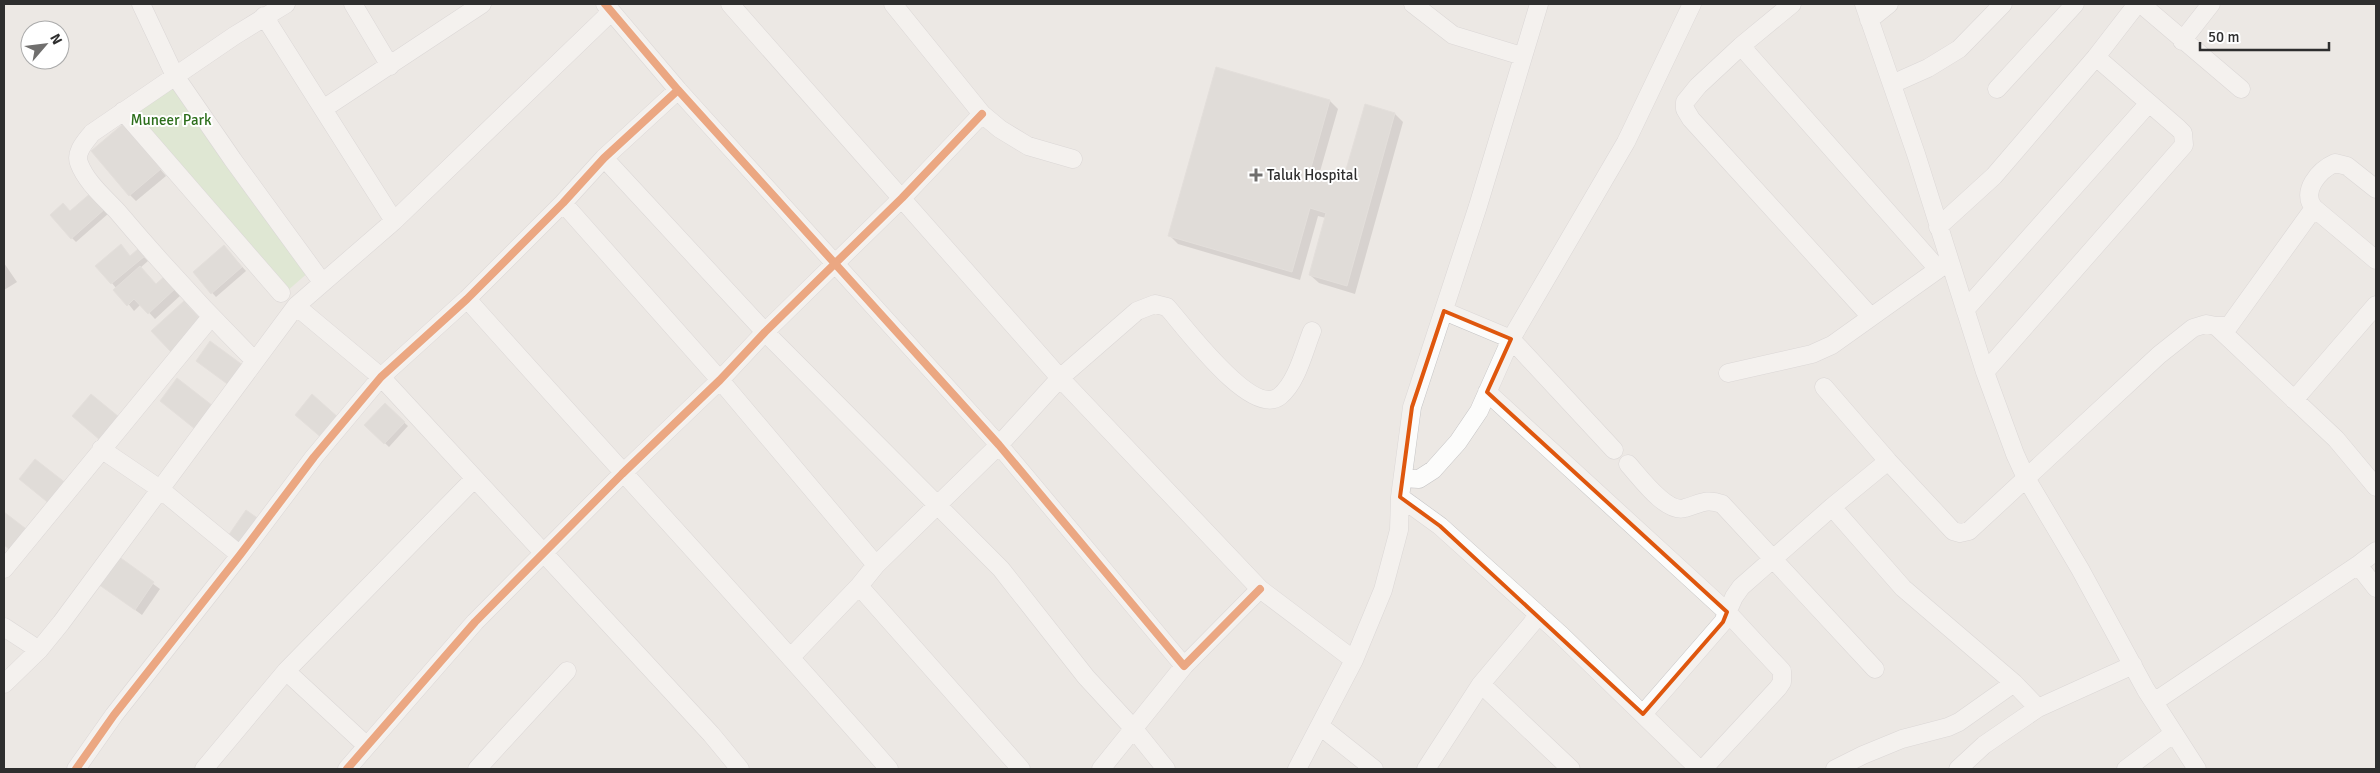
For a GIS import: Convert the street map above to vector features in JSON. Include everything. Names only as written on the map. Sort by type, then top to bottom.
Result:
[{"type":"street","points":[[141,4],[175,76],[233,160],[322,282]]},
{"type":"street","points":[[254,361],[211,317],[86,176],[78,161],[80,148],[92,133],[264,16],[286,4]]},
{"type":"street","points":[[353,4],[390,66]]},
{"type":"street","points":[[323,109],[482,4]]},
{"type":"street","points":[[730,4],[1060,378],[1260,589],[1354,660]]},
{"type":"street","points":[[893,4],[982,114],[1000,129],[1028,146],[1073,159]]},
{"type":"street","points":[[1413,4],[1453,35],[1522,56]]},
{"type":"street","points":[[1297,769],[1354,660],[1383,590],[1399,530],[1400,497],[1412,407],[1478,206],[1539,4]]},
{"type":"street","points":[[1403,478],[1419,479],[1433,470],[1458,442],[1479,411],[1511,339],[1626,142],[1692,4]]},
{"type":"street","points":[[1792,4],[1740,46],[1698,86],[1685,102],[1684,109],[1871,317]]},
{"type":"street","points":[[1889,4],[1866,12],[1892,84],[1938,227],[1944,266],[1965,310],[1985,372],[2026,478],[2080,569],[2154,702],[2197,769]]},
{"type":"street","points":[[1892,84],[1928,68],[1959,49],[2003,4]]},
{"type":"street","points":[[1997,89],[2075,4]]},
{"type":"street","points":[[1938,227],[1994,176],[2096,57],[2137,4]]},
{"type":"street","points":[[2141,4],[2182,41],[2241,89]]},
{"type":"street","points":[[2182,41],[2211,4]]},
{"type":"street","points":[[4,684],[39,650],[296,306],[394,221],[608,8],[678,90],[999,445],[1184,666]]},
{"type":"street","points":[[264,16],[394,221]]},
{"type":"street","points":[[1740,46],[1944,266]]},
{"type":"street","points":[[1985,372],[2184,145],[2183,133],[2096,57]]},
{"type":"street","points":[[76,769],[114,715],[240,555],[314,457],[381,377],[466,299],[563,203],[604,158],[678,90]]},
{"type":"street","points":[[1965,310],[2149,103]]},
{"type":"street","points":[[123,111],[281,293]]},
{"type":"street","points":[[347,769],[475,622],[622,474],[720,380],[833,263],[902,198],[982,114]]},
{"type":"street","points":[[604,158],[765,332],[1001,569],[1086,677],[1134,728],[1166,769]]},
{"type":"street","points":[[2376,189],[2347,166],[2336,163],[2326,168],[2309,190],[2308,199],[2314,208],[2376,260]]},
{"type":"street","points":[[563,203],[720,380],[876,566]]},
{"type":"street","points":[[1824,387],[1888,461],[1953,531],[1960,533],[1969,531],[2182,336],[2193,328],[2206,324],[2229,326],[2314,208]]},
{"type":"street","points":[[1728,373],[1812,354],[1832,345],[1944,266]]},
{"type":"street","points":[[466,299],[622,474],[791,657],[889,769]]},
{"type":"street","points":[[791,657],[876,566],[999,445],[1060,378],[1137,311],[1155,304],[1167,307],[1246,393],[1257,398],[1272,401],[1289,387],[1312,331]]},
{"type":"street","points":[[2294,400],[2376,305]]},
{"type":"street","points":[[296,306],[381,377],[711,734],[740,769]]},
{"type":"street","points":[[1444,311],[1511,339],[1614,450]]},
{"type":"street","points":[[4,569],[211,317]]},
{"type":"street","points":[[2216,326],[2336,439],[2376,487]]},
{"type":"street","points":[[1487,392],[1727,612],[1779,665],[1782,671],[1782,682],[1703,769]]},
{"type":"street","points":[[101,449],[160,489],[240,555]]},
{"type":"street","points":[[1643,714],[1723,622],[1734,597],[1741,588],[1832,507],[1888,461]]},
{"type":"street","points":[[1628,464],[1670,507],[1683,509],[1704,500],[1722,504],[1875,669]]},
{"type":"street","points":[[204,769],[286,671],[474,479]]},
{"type":"street","points":[[1400,497],[1440,526],[1539,615],[1699,769]]},
{"type":"street","points":[[1832,507],[1903,588],[2014,683],[2038,708]]},
{"type":"street","points":[[2154,702],[2376,551]]},
{"type":"street","points":[[2358,565],[2376,588]]},
{"type":"street","points":[[859,586],[1021,769]]},
{"type":"street","points":[[1101,769],[1184,666],[1260,589]]},
{"type":"street","points":[[1426,769],[1481,684],[1539,615]]},
{"type":"street","points":[[4,627],[39,650]]},
{"type":"street","points":[[1958,769],[1984,746],[2038,708],[2133,665]]},
{"type":"street","points":[[286,671],[367,746]]},
{"type":"street","points":[[477,769],[567,671]]},
{"type":"street","points":[[1835,769],[1902,739],[1948,727],[1959,722],[2014,683]]},
{"type":"street","points":[[1481,684],[1571,769]]},
{"type":"street","points":[[1320,726],[1374,769]]},
{"type":"street","points":[[2126,769],[2174,733]]},
{"type":"highlighted area","points":[[1444,311],[1511,339],[1487,392],[1727,612],[1723,622],[1643,714],[1440,526],[1400,497],[1412,407]]},
{"type":"green space","name":"Muneer Park","points":[[176,83],[310,271],[286,292],[131,115]]},
{"type":"building","name":"Taluk Hospital","points":[[1216,67],[1330,100],[1310,171],[1343,180],[1365,104],[1395,113],[1347,286],[1309,275],[1326,213],[1310,208],[1292,272],[1168,236]]},
{"type":"building","points":[[123,124],[161,169],[129,196],[91,151]]},
{"type":"building","points":[[92,192],[106,208],[71,239],[50,215],[63,203],[70,211]]},
{"type":"building","points":[[121,244],[130,256],[138,249],[145,256],[111,284],[95,266]]},
{"type":"building","points":[[224,245],[242,267],[211,294],[193,272]]},
{"type":"building","points":[[140,266],[156,284],[166,275],[177,287],[148,314],[134,299],[127,306],[113,290]]},
{"type":"building","points":[[184,301],[204,323],[172,353],[151,331]]},
{"type":"building","points":[[210,341],[244,366],[230,386],[196,361]]},
{"type":"building","points":[[177,378],[213,406],[195,429],[160,401]]},
{"type":"building","points":[[91,394],[119,417],[100,440],[72,416]]},
{"type":"building","points":[[312,394],[340,419],[323,439],[295,415]]},
{"type":"building","points":[[385,403],[405,422],[384,444],[364,425]]},
{"type":"building","points":[[35,459],[67,484],[51,505],[19,479]]},
{"type":"building","points":[[246,510],[263,522],[244,548],[228,536]]},
{"type":"building","points":[[4,512],[30,532],[14,553],[4,545]]},
{"type":"building","points":[[118,556],[154,582],[135,610],[98,584]]},
{"type":"cycle path","points":[[605,4],[678,90],[999,445],[1184,666],[1260,589]]},
{"type":"cycle path","points":[[76,769],[114,715],[240,555],[314,457],[381,377],[467,299],[563,203],[604,158],[678,90]]},
{"type":"cycle path","points":[[347,769],[475,622],[902,198],[982,114]]},
{"type":"place","name":"Taluk Hospital","points":[[1256,175]]}]
